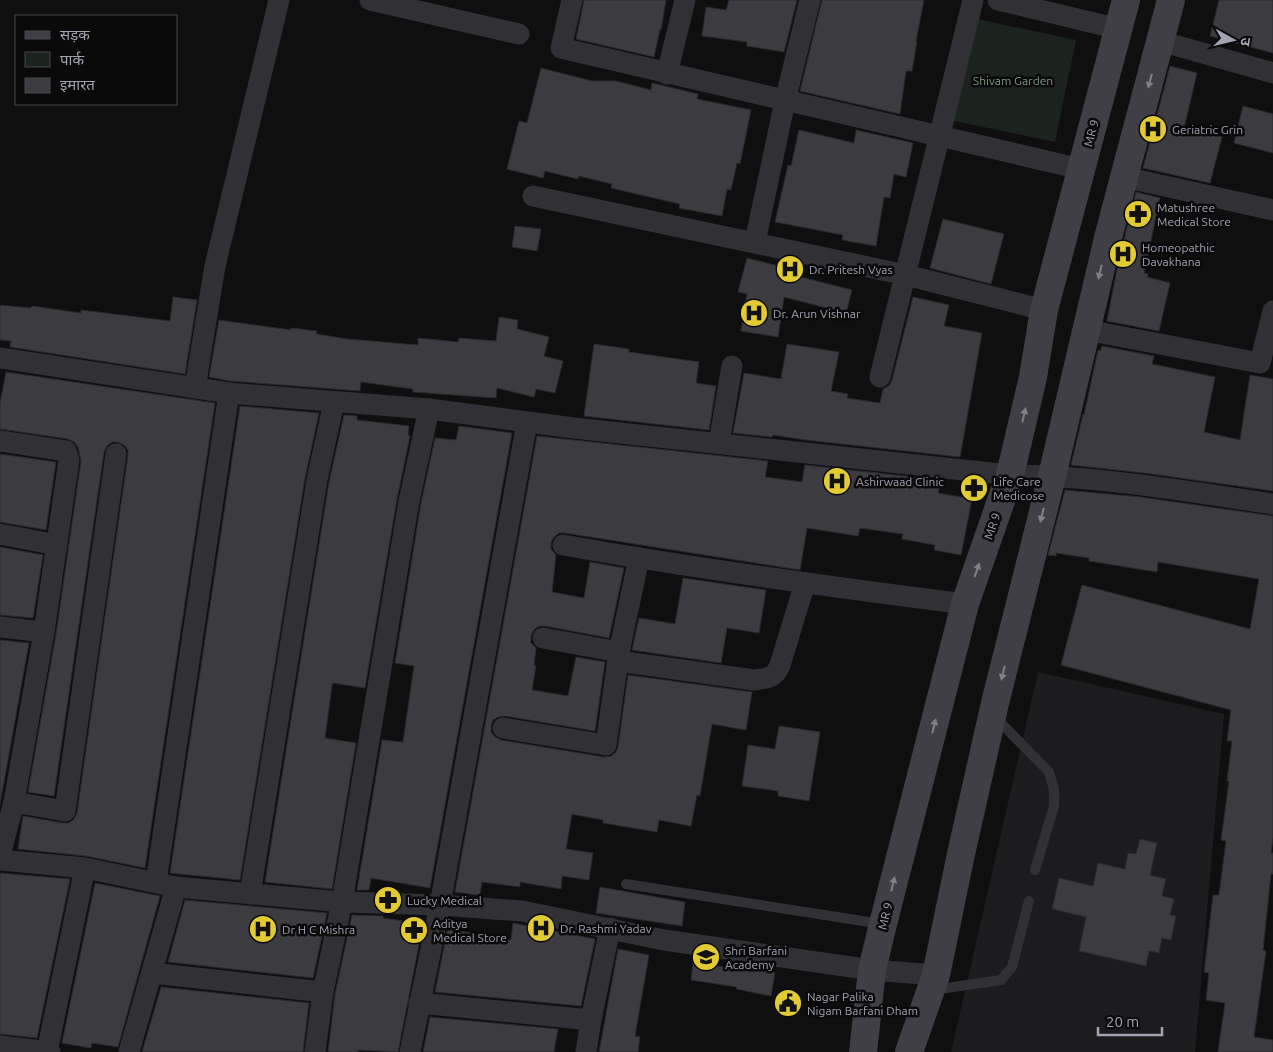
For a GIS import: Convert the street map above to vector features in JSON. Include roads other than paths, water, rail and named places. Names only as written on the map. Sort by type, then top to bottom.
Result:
[{"type":"main road","name":"MR 9","points":[[862,1052],[872,970],[883,924],[965,604],[1010,476],[1033,377],[1044,310],[1126,0]]},
{"type":"main road","points":[[909,1052],[934,983],[992,715],[1124,177],[1171,0]]},
{"type":"street","points":[[195,388],[215,266],[280,0]]},
{"type":"street","points":[[370,0],[518,34]]},
{"type":"street","points":[[572,0],[561,48],[1081,169]]},
{"type":"street","points":[[667,74],[685,0]]},
{"type":"street","points":[[755,242],[785,101],[810,0]]},
{"type":"street","points":[[880,378],[973,0]]},
{"type":"street","points":[[998,0],[1119,29]]},
{"type":"street","points":[[1160,42],[1273,73]]},
{"type":"street","points":[[1124,177],[1273,210]]},
{"type":"street","points":[[533,196],[906,275],[1044,310]]},
{"type":"street","points":[[1086,330],[1260,363],[1273,311]]},
{"type":"street","points":[[0,358],[229,392],[430,409],[574,428],[1010,476],[1052,476],[1161,488],[1273,504]]},
{"type":"street","points":[[719,443],[732,366]]},
{"type":"street","points":[[129,1052],[152,972],[166,884],[229,392]]},
{"type":"street","points":[[250,894],[317,480],[334,402]]},
{"type":"street","points":[[315,1052],[323,992],[342,902],[409,500],[430,409]]},
{"type":"street","points":[[410,1052],[440,905],[527,422]]},
{"type":"street","points":[[0,441],[66,451],[70,460],[44,632],[14,802],[0,855]]},
{"type":"street","points":[[14,802],[65,812],[116,454]]},
{"type":"street","points":[[0,534],[57,545]]},
{"type":"street","points":[[563,545],[805,583],[965,604]]},
{"type":"street","points":[[503,728],[606,745],[619,657],[638,558]]},
{"type":"street","points":[[543,638],[619,657],[754,680],[772,676],[776,673],[805,583]]},
{"type":"street","points":[[0,627],[44,632]]},
{"type":"street","points":[[0,860],[85,868],[166,884],[250,894],[342,902],[440,905],[522,911],[664,940],[872,970],[934,983]]},
{"type":"street","points":[[0,1046],[48,1052],[85,868]]},
{"type":"street","points":[[586,1052],[610,928]]},
{"type":"street","points":[[152,972],[323,992]]},
{"type":"street","points":[[419,1003],[591,1020]]},
{"type":"lane","points":[[992,715],[1049,772],[1054,790],[1054,806],[1036,870]]},
{"type":"lane","points":[[626,884],[883,924]]},
{"type":"lane","points":[[934,983],[1001,980],[1012,967],[1029,901]]},
{"type":"place","name":"Geriatric Grin","points":[[1153,129]]},
{"type":"place","name":"Matushree Medical Store","points":[[1138,214]]},
{"type":"place","name":"Homeopathic Davakhana","points":[[1123,254]]},
{"type":"place","name":"Dr. Pritesh Vyas","points":[[790,269]]},
{"type":"place","name":"Dr. Arun Vishnar","points":[[754,313]]},
{"type":"place","name":"Ashirwaad Clinic","points":[[837,481]]},
{"type":"place","name":"Life Care Medicose","points":[[974,488]]},
{"type":"place","name":"Lucky Medical","points":[[388,900]]},
{"type":"place","name":"Dr. Rashmi Yadav","points":[[541,928]]},
{"type":"place","name":"Dr H C Mishra","points":[[263,929]]},
{"type":"place","name":"Aditya Medical Store","points":[[414,930]]},
{"type":"place","name":"Shri Barfani Academy","points":[[706,957]]},
{"type":"place","name":"Nagar Palika Nigam Barfani Dham","points":[[788,1003]]},
{"type":"park label","name":"Shivam Garden","points":[[1013,80]]}]
